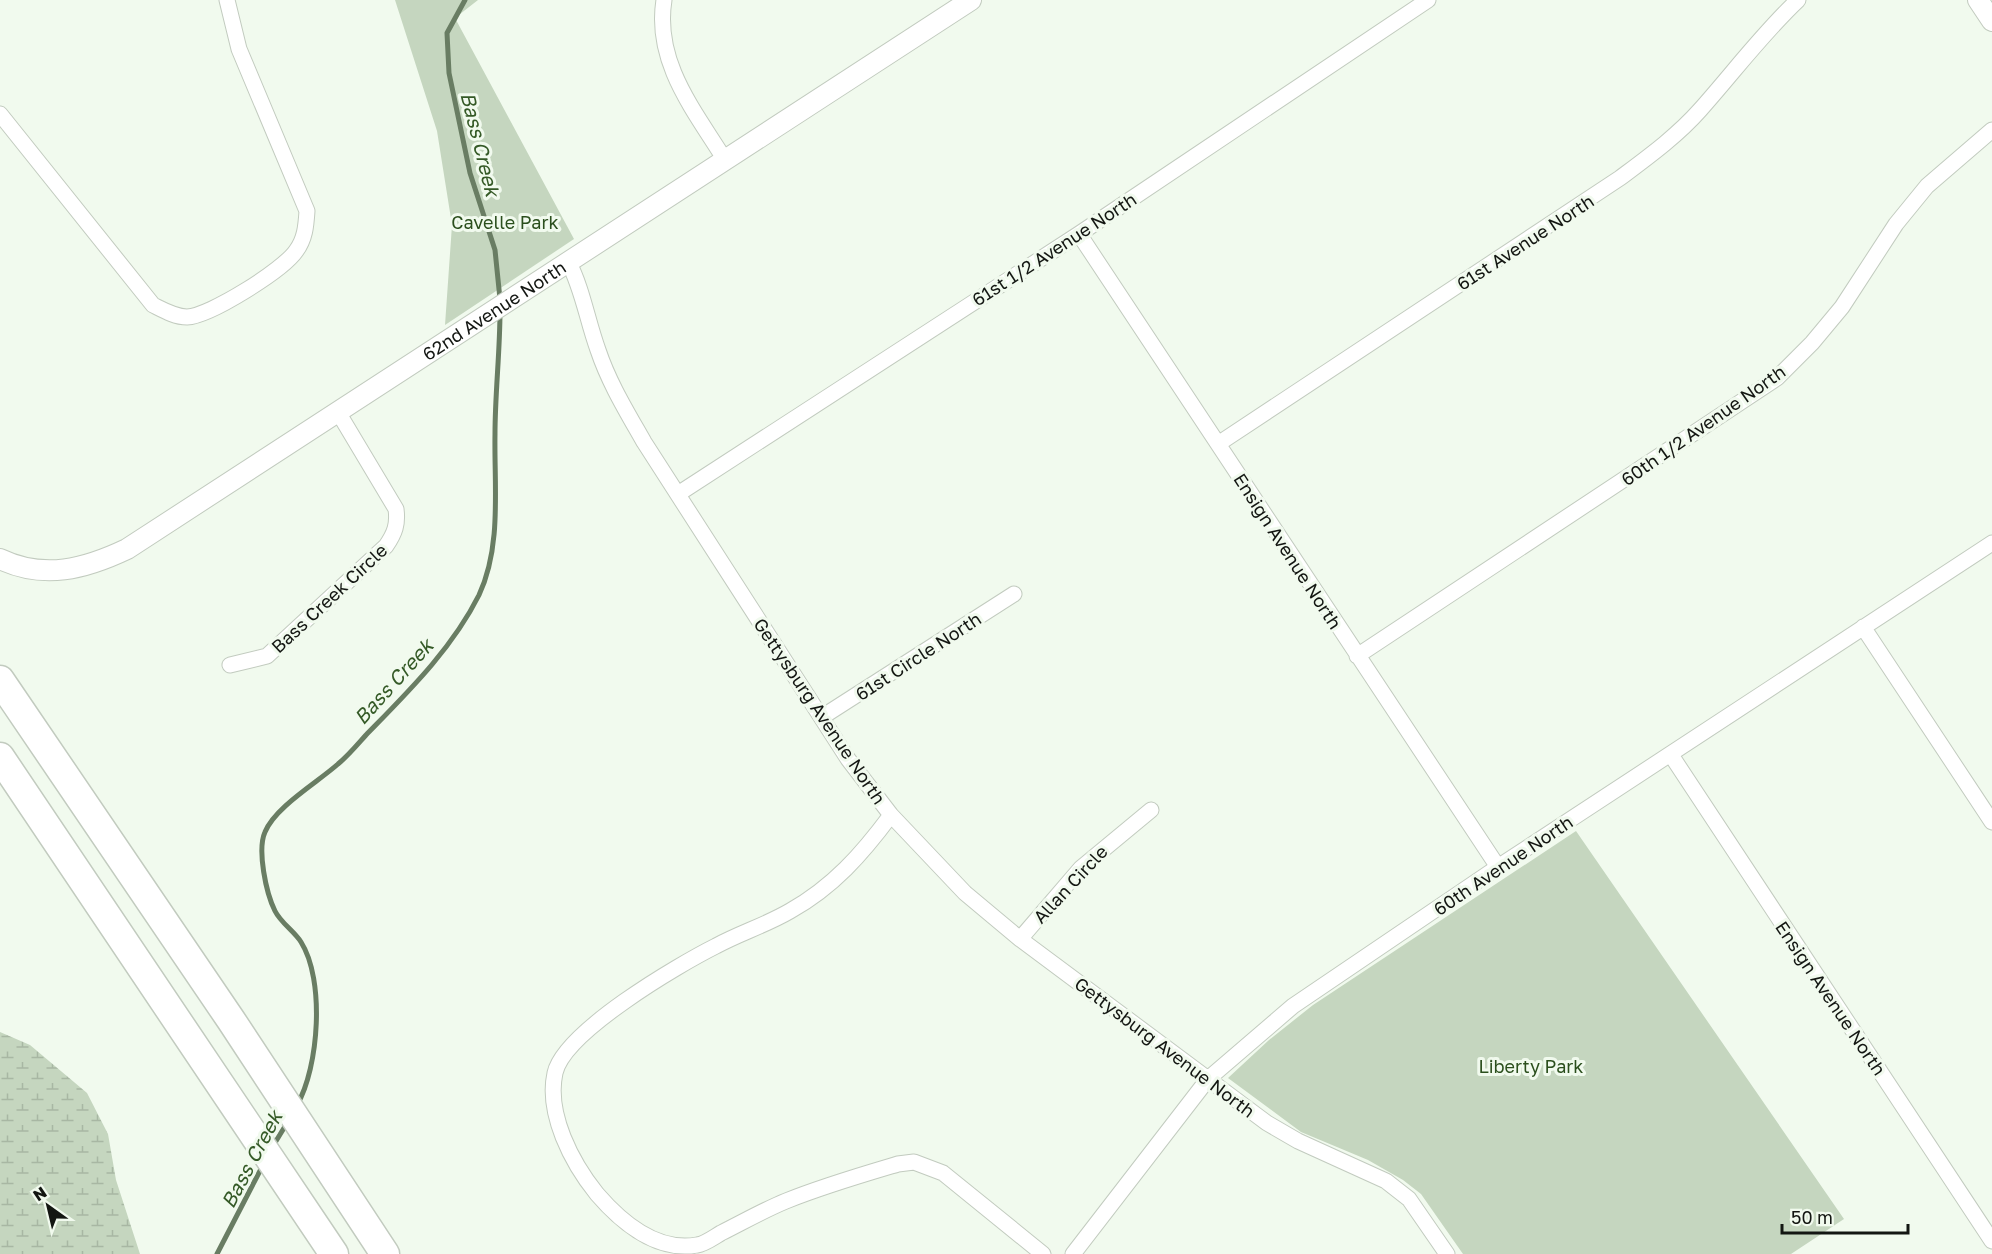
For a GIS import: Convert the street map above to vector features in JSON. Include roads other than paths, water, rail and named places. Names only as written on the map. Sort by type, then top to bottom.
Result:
[{"type":"highway","points":[[0,680],[184,950],[385,1254]]},
{"type":"highway","points":[[0,757],[334,1254]]},
{"type":"street","points":[[0,114],[153,305],[169,314],[186,317],[206,313],[282,267],[297,250],[306,231],[307,212],[239,50],[227,0]]},
{"type":"street","points":[[664,0],[662,31],[666,56],[675,80],[725,160]]},
{"type":"street","name":"62nd Avenue North","points":[[0,559],[26,568],[53,572],[104,560],[127,549],[972,0]]},
{"type":"street","name":"61st 1/2 Avenue North","points":[[678,494],[1079,234],[1428,0]]},
{"type":"street","name":"61st Avenue North","points":[[1218,444],[1628,172],[1661,147],[1699,111],[1771,25],[1798,0]]},
{"type":"street","points":[[1978,0],[1992,21]]},
{"type":"street","name":"60th 1/2 Avenue North","points":[[1357,656],[1777,378],[1812,343],[1842,307],[1896,224],[1927,186],[1992,130]]},
{"type":"street","name":"Ensign Avenue North","points":[[1079,234],[1498,867]]},
{"type":"street","name":"Gettysburg Avenue North","points":[[568,261],[585,300],[598,350],[618,396],[848,759],[891,815],[965,893],[1020,939],[1267,1123],[1298,1141],[1386,1181],[1408,1199],[1447,1254]]},
{"type":"street","name":"Bass Creek Circle","points":[[230,665],[267,656],[386,546],[393,535],[398,522],[396,509],[338,412]]},
{"type":"street","name":"60th Avenue North","points":[[1073,1254],[1208,1079],[1293,1006],[1498,867],[1992,543]]},
{"type":"street","name":"61st Circle North","points":[[822,717],[1014,594]]},
{"type":"street","points":[[1863,627],[1992,822]]},
{"type":"street","name":"Ensign Avenue North","points":[[1671,755],[1992,1241]]},
{"type":"street","name":"Allan Circle","points":[[1020,939],[1081,868],[1151,810]]},
{"type":"street","points":[[891,815],[847,871],[818,893],[790,911],[691,960],[577,1038],[561,1057],[555,1072],[555,1104],[560,1126],[586,1179],[606,1204],[649,1239],[669,1245],[698,1245],[785,1201],[898,1164],[914,1162],[943,1173],[1043,1254]]},
{"type":"waterway","name":"Bass Creek","points":[[465,0],[447,33],[449,73],[470,173],[495,250],[500,299]]},
{"type":"waterway","name":"Bass Creek","points":[[297,1105],[310,1069],[314,1047],[316,1023],[314,978],[309,958],[301,942],[278,915],[272,903],[262,860],[265,832],[287,804],[345,758],[413,686],[456,634],[479,595],[486,576],[494,536],[495,419],[500,311]]},
{"type":"waterway","name":"Bass Creek","points":[[273,1146],[287,1123]]},
{"type":"waterway","name":"Bass Creek","points":[[217,1254],[263,1165]]},
{"type":"park label","name":"Cavelle Park","points":[[505,222]]},
{"type":"park label","name":"Liberty Park","points":[[1531,1066]]}]
